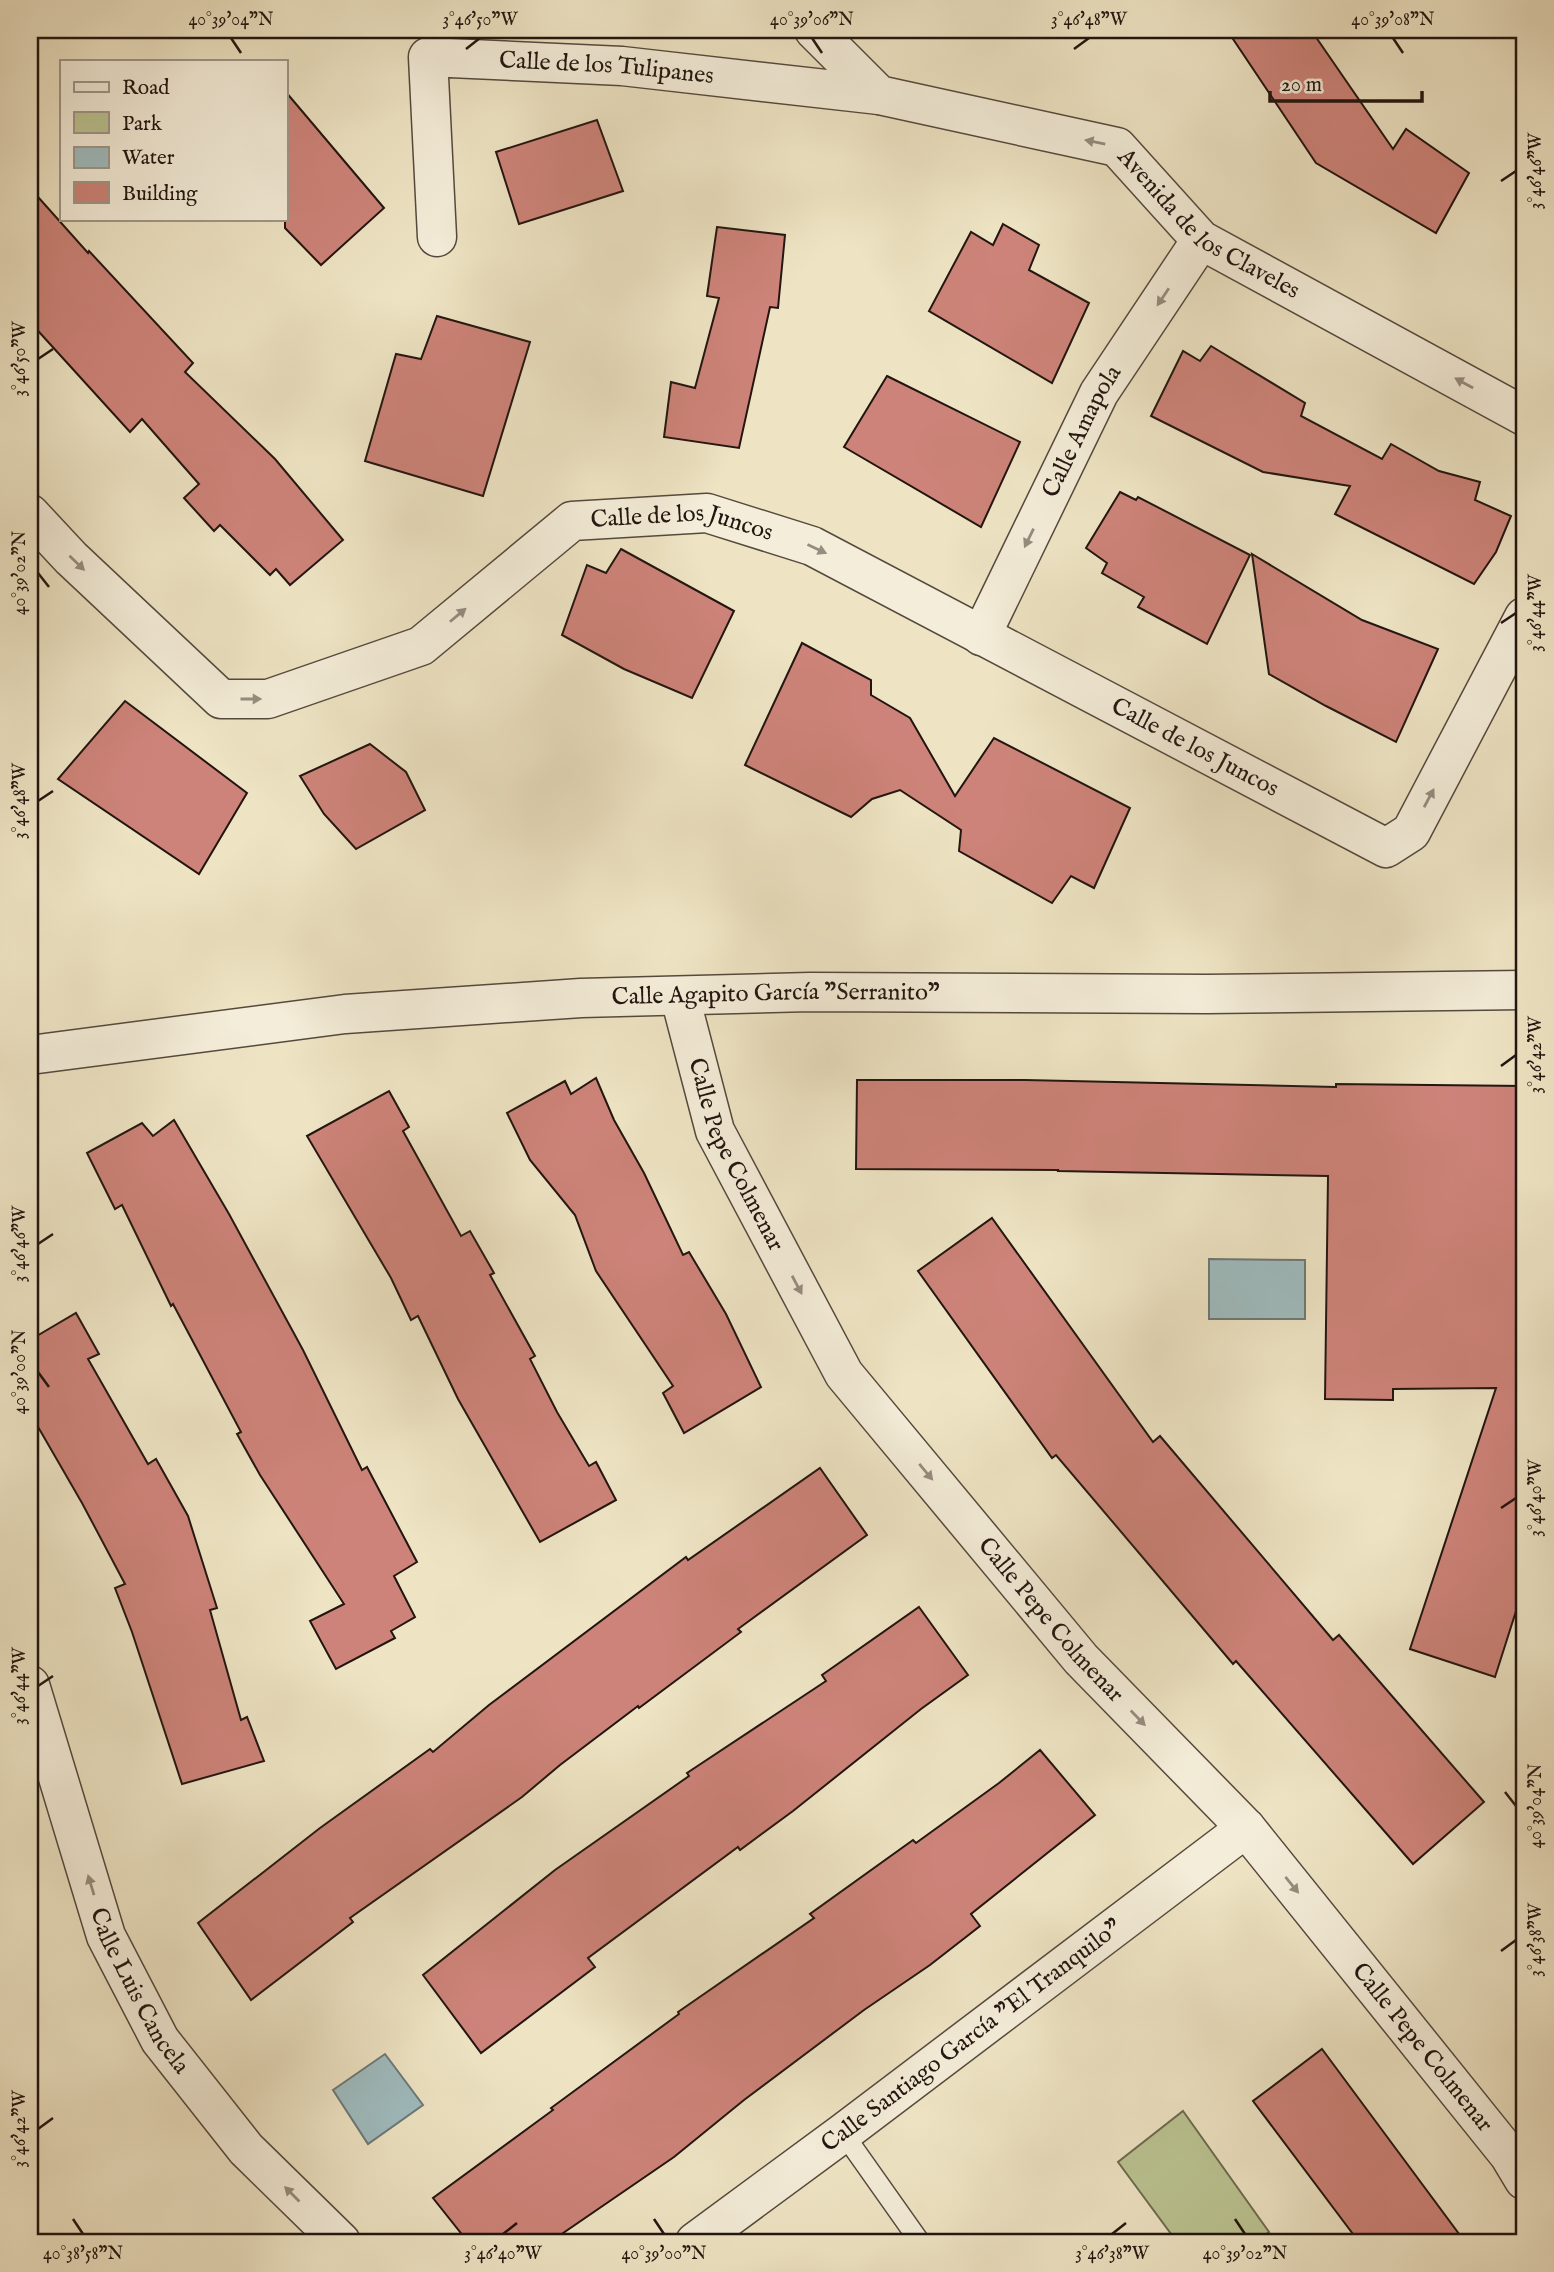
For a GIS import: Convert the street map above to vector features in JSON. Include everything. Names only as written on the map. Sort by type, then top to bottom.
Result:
[{"type":"street","points":[[814,30],[879,95]]},
{"type":"street","name":"Calle de los Tulipanes","points":[[437,237],[428,57],[622,66],[879,95]]},
{"type":"street","name":"Avenida de los Claveles","points":[[879,95],[1117,147],[1201,240],[1524,416]]},
{"type":"street","name":"Calle Amapola","points":[[981,636],[1099,393],[1201,240]]},
{"type":"street","name":"Calle de los Juncos","points":[[30,514],[71,558],[221,699],[268,699],[421,646],[572,521],[707,513],[812,546],[1386,848],[1411,832],[1524,617]]},
{"type":"street","name":"Calle Agapito García \"Serranito\"","points":[[30,1055],[345,1014],[581,998],[810,992],[1207,994],[1524,990]]},
{"type":"street","name":"Calle Pepe Colmenar","points":[[680,997],[715,1131],[845,1374],[1081,1659],[1247,1828],[1509,2155],[1524,2180]]},
{"type":"street","name":"Calle Luis Cancela","points":[[30,1685],[106,1936],[160,2040],[246,2149],[341,2242]]},
{"type":"street","name":"Calle Santiago García \"El Tranquilo\"","points":[[695,2242],[1247,1828]]},
{"type":"lane","points":[[843,2133],[920,2242]]},
{"type":"green space","points":[[1183,2111],[1269,2232],[1255,2242],[1177,2242],[1118,2162]]},
{"type":"water","points":[[1209,1259],[1305,1260],[1305,1319],[1209,1319]]},
{"type":"water","points":[[385,2054],[423,2105],[368,2144],[333,2090]]},
{"type":"building","points":[[1227,30],[1311,30],[1393,149],[1406,129],[1469,173],[1436,233],[1316,163]]},
{"type":"building","points":[[287,93],[384,208],[321,265],[285,228]]},
{"type":"building","points":[[597,120],[623,191],[519,224],[496,152]]},
{"type":"building","points":[[30,188],[193,363],[185,372],[275,459],[343,540],[290,585],[276,569],[270,575],[220,525],[214,531],[184,498],[199,484],[142,419],[130,432],[30,322]]},
{"type":"building","points":[[1003,224],[1039,245],[1029,270],[1089,303],[1052,383],[929,311],[971,232],[993,245]]},
{"type":"building","points":[[717,227],[785,235],[778,308],[770,307],[739,448],[664,437],[671,382],[695,388],[719,298],[707,296]]},
{"type":"building","points":[[437,316],[530,342],[483,496],[365,461],[396,354],[421,359]]},
{"type":"building","points":[[1211,346],[1305,403],[1301,416],[1382,459],[1391,444],[1439,471],[1480,482],[1475,500],[1511,516],[1496,552],[1474,584],[1335,514],[1350,486],[1263,472],[1151,416],[1183,351],[1200,361]]},
{"type":"building","points":[[887,376],[1020,442],[981,527],[844,447]]},
{"type":"building","points":[[1120,492],[1136,500],[1138,497],[1250,555],[1207,644],[1138,607],[1144,597],[1102,573],[1107,563],[1086,548]]},
{"type":"building","points":[[621,549],[734,611],[692,698],[624,669],[562,635],[587,565],[606,573]]},
{"type":"building","points":[[1252,554],[1362,620],[1438,649],[1396,742],[1269,674]]},
{"type":"building","points":[[802,643],[871,680],[871,695],[910,718],[955,796],[994,738],[1130,808],[1094,888],[1071,876],[1052,903],[959,851],[961,830],[900,790],[872,799],[851,817],[745,765]]},
{"type":"building","points":[[125,701],[247,793],[199,874],[58,779]]},
{"type":"building","points":[[370,744],[406,772],[425,810],[356,849],[324,814],[300,776]]},
{"type":"building","points":[[596,1078],[614,1120],[644,1173],[683,1255],[689,1252],[726,1314],[761,1387],[684,1433],[663,1393],[673,1386],[596,1271],[575,1215],[530,1160],[507,1113],[565,1081],[571,1094]]},
{"type":"building","points":[[857,1080],[1025,1080],[1336,1087],[1336,1084],[1524,1086],[1524,1586],[1495,1677],[1410,1649],[1496,1388],[1393,1389],[1393,1400],[1325,1399],[1328,1176],[856,1169]]},
{"type":"building","points":[[389,1091],[409,1127],[403,1131],[461,1236],[470,1231],[494,1273],[490,1275],[535,1356],[530,1359],[557,1412],[589,1466],[596,1462],[616,1500],[540,1542],[458,1399],[418,1316],[411,1320],[391,1278],[307,1136]]},
{"type":"building","points":[[174,1120],[303,1350],[362,1470],[367,1467],[417,1562],[394,1576],[415,1617],[391,1631],[395,1638],[336,1669],[310,1621],[344,1604],[260,1475],[237,1434],[241,1432],[173,1304],[171,1306],[122,1205],[115,1209],[87,1153],[142,1123],[153,1136]]},
{"type":"building","points":[[992,1218],[1153,1442],[1160,1436],[1333,1640],[1339,1635],[1484,1802],[1413,1864],[1236,1661],[1233,1664],[1056,1455],[1052,1458],[918,1271]]},
{"type":"building","points":[[76,1313],[99,1354],[88,1359],[148,1464],[156,1459],[188,1516],[217,1608],[210,1610],[241,1720],[247,1717],[264,1761],[182,1784],[115,1588],[125,1584],[30,1413],[30,1340]]},
{"type":"building","points":[[820,1468],[867,1535],[738,1629],[741,1632],[639,1708],[638,1706],[522,1797],[350,1918],[353,1922],[251,2000],[198,1923],[320,1828],[430,1749],[433,1752],[489,1705],[686,1557],[688,1560]]},
{"type":"building","points":[[919,1607],[968,1675],[793,1811],[740,1850],[738,1847],[588,1958],[595,1967],[481,2053],[423,1975],[555,1870],[689,1776],[687,1773],[826,1681],[822,1675]]},
{"type":"building","points":[[1040,1750],[1095,1815],[971,1914],[980,1926],[744,2100],[674,2157],[550,2242],[468,2242],[433,2198],[553,2110],[551,2108],[679,2014],[678,2012],[814,1918],[810,1914],[913,1840],[916,1843]]},
{"type":"building","points":[[1322,2049],[1465,2242],[1359,2242],[1253,2101]]}]
